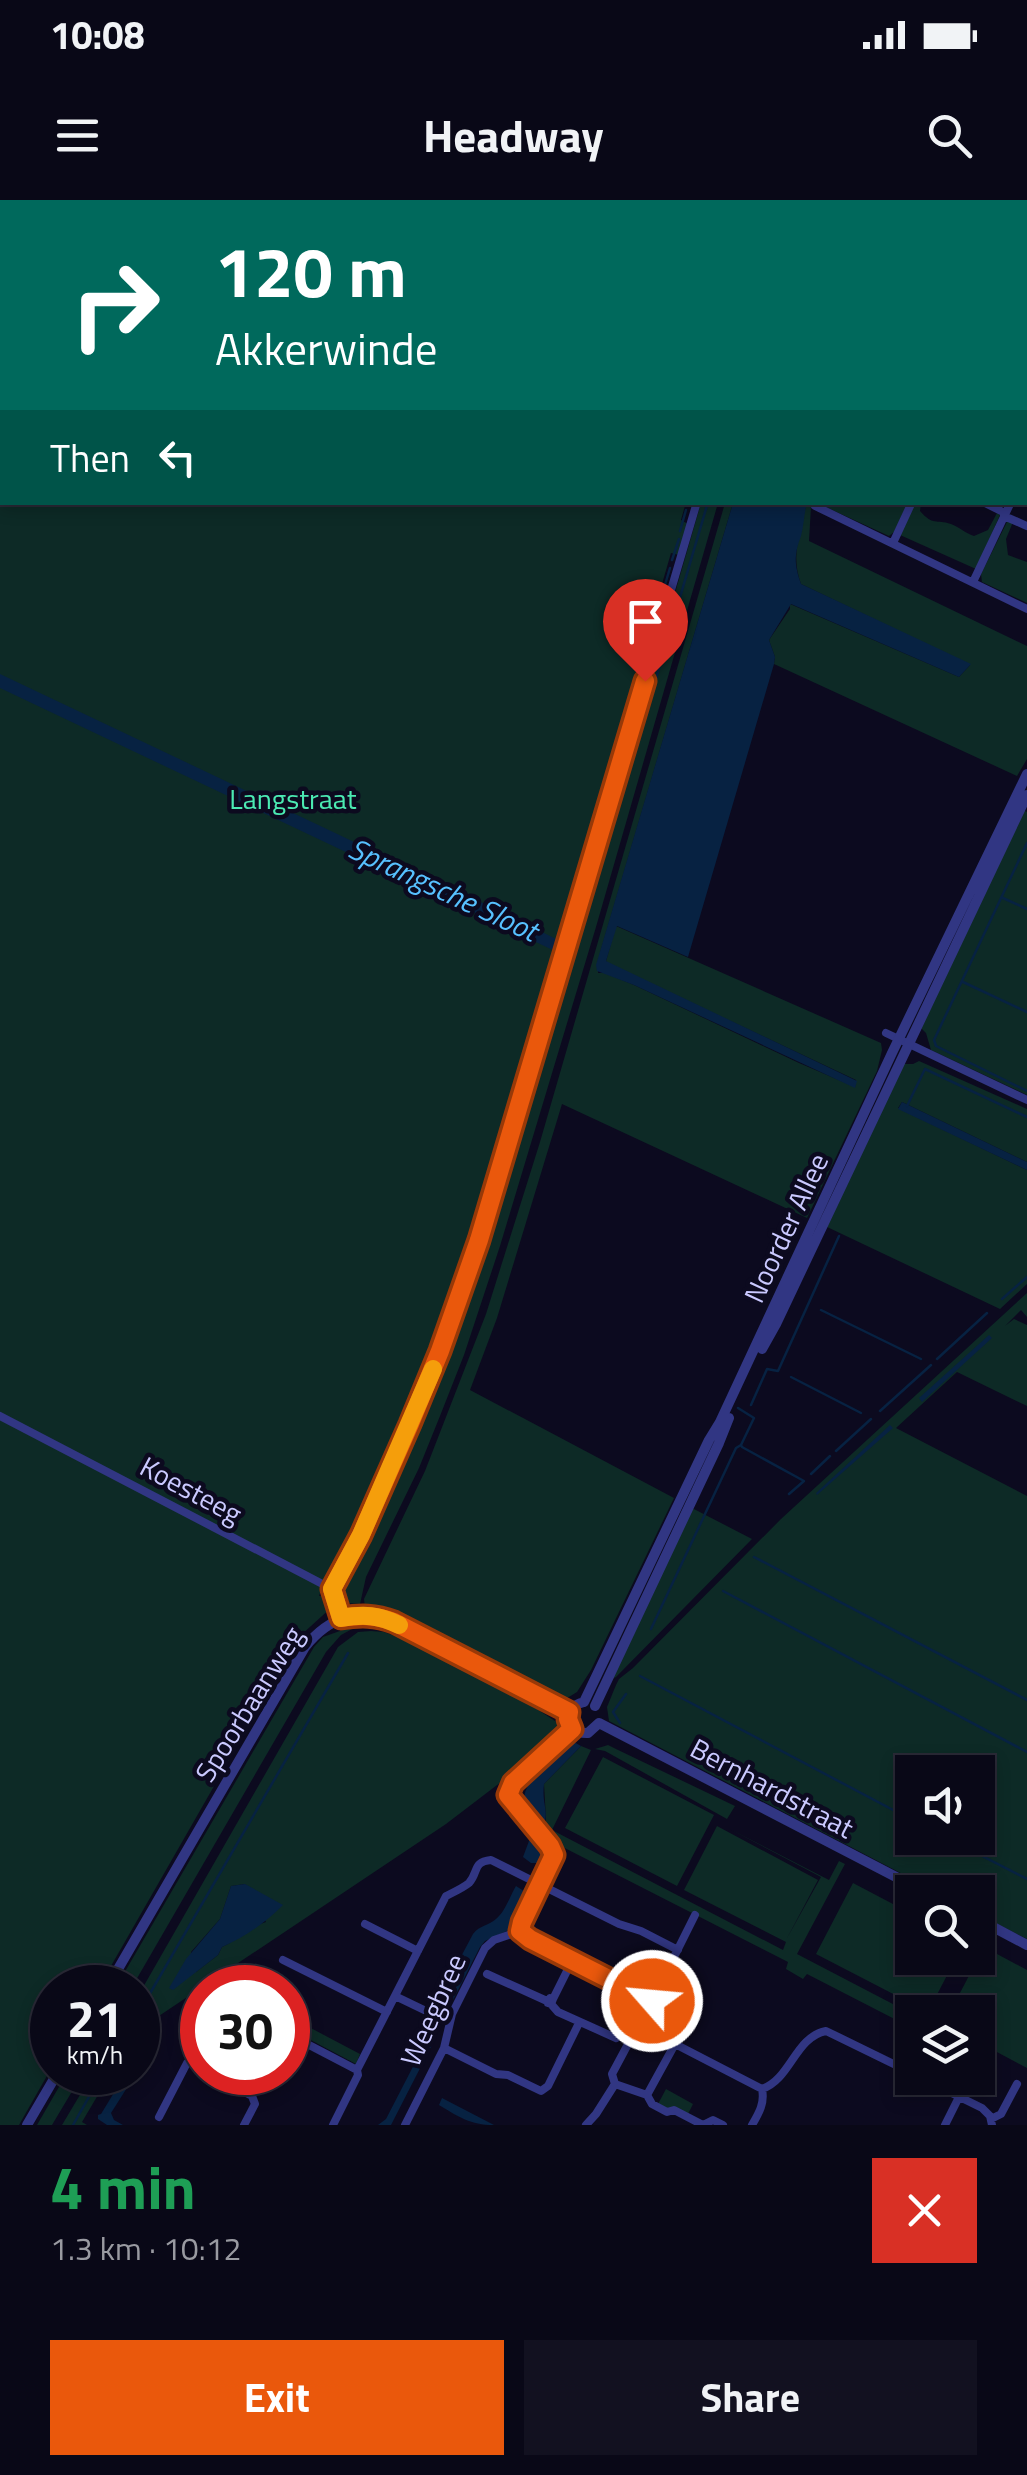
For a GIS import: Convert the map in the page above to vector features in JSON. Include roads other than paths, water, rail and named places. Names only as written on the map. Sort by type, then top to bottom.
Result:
[{"type":"street","points":[[341,1618],[332,1589],[361,1535],[410,1424],[479,1240],[696,505]]},
{"type":"street","points":[[893,543],[911,505]]},
{"type":"street","points":[[988,505],[1027,526]]},
{"type":"street","points":[[973,582],[1009,505]]},
{"type":"street","points":[[814,506],[1027,609]]},
{"type":"street","name":"Noorder Allee","points":[[590,1704],[709,1440],[804,1253],[1027,774]]},
{"type":"street","name":"Noorder Allee","points":[[904,1042],[1027,795]]},
{"type":"street","points":[[886,1033],[1027,1100]]},
{"type":"street","name":"Koesteeg","points":[[0,1416],[332,1589]]},
{"type":"street","name":"Spoorbaanweg","points":[[121,1965],[305,1647],[326,1626],[341,1618],[375,1615],[569,1712]]},
{"type":"street","points":[[590,1704],[600,1714],[599,1723],[588,1733],[579,1733],[572,1729],[569,1712],[572,1706],[590,1704]]},
{"type":"street","name":"Bernhardstraat","points":[[599,1723],[895,1876]]},
{"type":"street","points":[[572,1729],[513,1783],[508,1795],[554,1855],[520,1931],[652,2001],[661,2008],[676,2044],[762,2089]]},
{"type":"street","points":[[332,2125],[446,1896],[469,1883],[480,1862],[490,1860],[678,1950]]},
{"type":"street","points":[[652,2001],[696,1915]]},
{"type":"street","points":[[365,1924],[418,1951]]},
{"type":"street","points":[[995,1929],[1027,1945]]},
{"type":"street","name":"Weegbree","points":[[405,2125],[444,2048],[449,2022],[486,1948],[494,1940],[520,1931]]},
{"type":"street","points":[[283,1960],[387,2012]]},
{"type":"street","points":[[550,2001],[572,1960]]},
{"type":"street","points":[[487,1974],[550,2001],[558,2012],[616,2038]]},
{"type":"street","points":[[395,1996],[449,2022]]},
{"type":"street","points":[[586,2125],[614,2084],[612,2074],[635,2031],[633,2024],[638,2015]]},
{"type":"street","points":[[444,2048],[540,2091],[548,2086],[580,2023]]},
{"type":"street","points":[[762,2089],[777,2080],[808,2039],[826,2031],[895,2065]]},
{"type":"street","points":[[647,2095],[676,2044]]},
{"type":"street","points":[[310,2045],[357,2070]]},
{"type":"street","points":[[159,2118],[180,2077]]},
{"type":"street","points":[[614,2084],[647,2095],[652,2104],[667,2112],[674,2110],[704,2125],[712,2120],[723,2125]]},
{"type":"street","points":[[945,2125],[959,2096],[982,2108],[991,2122],[1001,2114],[1017,2084]]},
{"type":"street","points":[[752,2125],[761,2108],[762,2089]]},
{"type":"street","points":[[28,2125],[45,2095]]},
{"type":"street","points":[[244,2125],[254,2104],[250,2095]]},
{"type":"water","points":[[732,505],[807,505],[796,554],[801,584],[971,664],[959,677],[791,604],[769,640],[774,664],[688,957],[617,926],[606,961],[857,1081],[855,1088],[597,971]]},
{"type":"water","name":"Sprangsche Sloot","points":[[0,674],[508,915],[562,942],[559,953],[0,688]]},
{"type":"water","points":[[902,1102],[1027,1162],[1027,1170],[898,1109]]},
{"type":"water","points":[[989,1335],[992,1338],[922,1402],[919,1398]]},
{"type":"water","points":[[890,1425],[893,1428],[817,1495],[816,1493]]},
{"type":"water","points":[[574,1742],[581,1746],[544,1784],[546,1816],[538,1839],[544,1852],[539,1863],[531,1863],[523,1857],[538,1817],[526,1802],[526,1790]]},
{"type":"water","points":[[245,1884],[283,1905],[254,1929],[222,1947],[205,1965],[182,1965],[220,1919],[231,1886]]},
{"type":"water","points":[[516,1886],[530,1895],[513,1928],[485,1941],[451,2004],[440,2006],[438,2000],[473,1934],[499,1916]]},
{"type":"water","points":[[180,1969],[180,1985],[173,1990],[169,1988]]},
{"type":"water","points":[[429,2022],[437,2027],[435,2039],[391,2125],[378,2125],[386,2119],[419,2055],[420,2037]]},
{"type":"water","points":[[113,2095],[122,2095],[111,2113],[123,2125],[107,2125],[98,2119]]},
{"type":"water","points":[[442,2098],[494,2125],[459,2117],[439,2105]]},
{"type":"waterway","points":[[580,937],[707,505]]},
{"type":"waterway","points":[[680,531],[686,510]]},
{"type":"waterway","points":[[672,560],[679,539]]},
{"type":"waterway","points":[[661,598],[670,568]]},
{"type":"waterway","points":[[649,639],[659,605]]},
{"type":"waterway","points":[[641,669],[647,647]]},
{"type":"waterway","points":[[627,715],[639,676]]},
{"type":"waterway","points":[[611,766],[624,724]]},
{"type":"waterway","points":[[599,812],[609,777]]},
{"type":"waterway","points":[[585,859],[596,821]]},
{"type":"waterway","points":[[1027,843],[934,1040],[936,1046],[1027,1091]]},
{"type":"waterway","points":[[575,892],[583,868]]},
{"type":"waterway","points":[[1003,898],[1027,909]]},
{"type":"waterway","points":[[566,920],[573,901]]},
{"type":"waterway","points":[[963,982],[1027,1012]]},
{"type":"waterway","points":[[907,1106],[925,1069],[1027,1117]]},
{"type":"waterway","points":[[751,1405],[767,1369],[778,1371],[839,1236]]},
{"type":"waterway","points":[[1002,1299],[1027,1277]]},
{"type":"waterway","points":[[821,1310],[921,1359]]},
{"type":"waterway","points":[[937,1359],[987,1313]]},
{"type":"waterway","points":[[880,1411],[931,1365]]},
{"type":"waterway","points":[[791,1377],[861,1413]]},
{"type":"waterway","points":[[738,1408],[754,1418],[742,1447],[804,1481],[789,1494]]},
{"type":"waterway","points":[[836,1451],[871,1419]]},
{"type":"waterway","points":[[651,1629],[736,1448],[741,1445]]},
{"type":"waterway","points":[[811,1474],[830,1456]]},
{"type":"waterway","points":[[754,1557],[1027,1700]]},
{"type":"waterway","points":[[723,1591],[1027,1752]]},
{"type":"waterway","points":[[160,1976],[348,1653]]},
{"type":"waterway","points":[[640,1676],[895,1811]]},
{"type":"waterway","points":[[620,1723],[613,1712],[626,1694]]},
{"type":"waterway","points":[[980,1855],[1027,1879]]},
{"type":"waterway","points":[[73,2125],[90,2095]]},
{"type":"park label","name":"Langstraat","points":[[293,799]]}]
